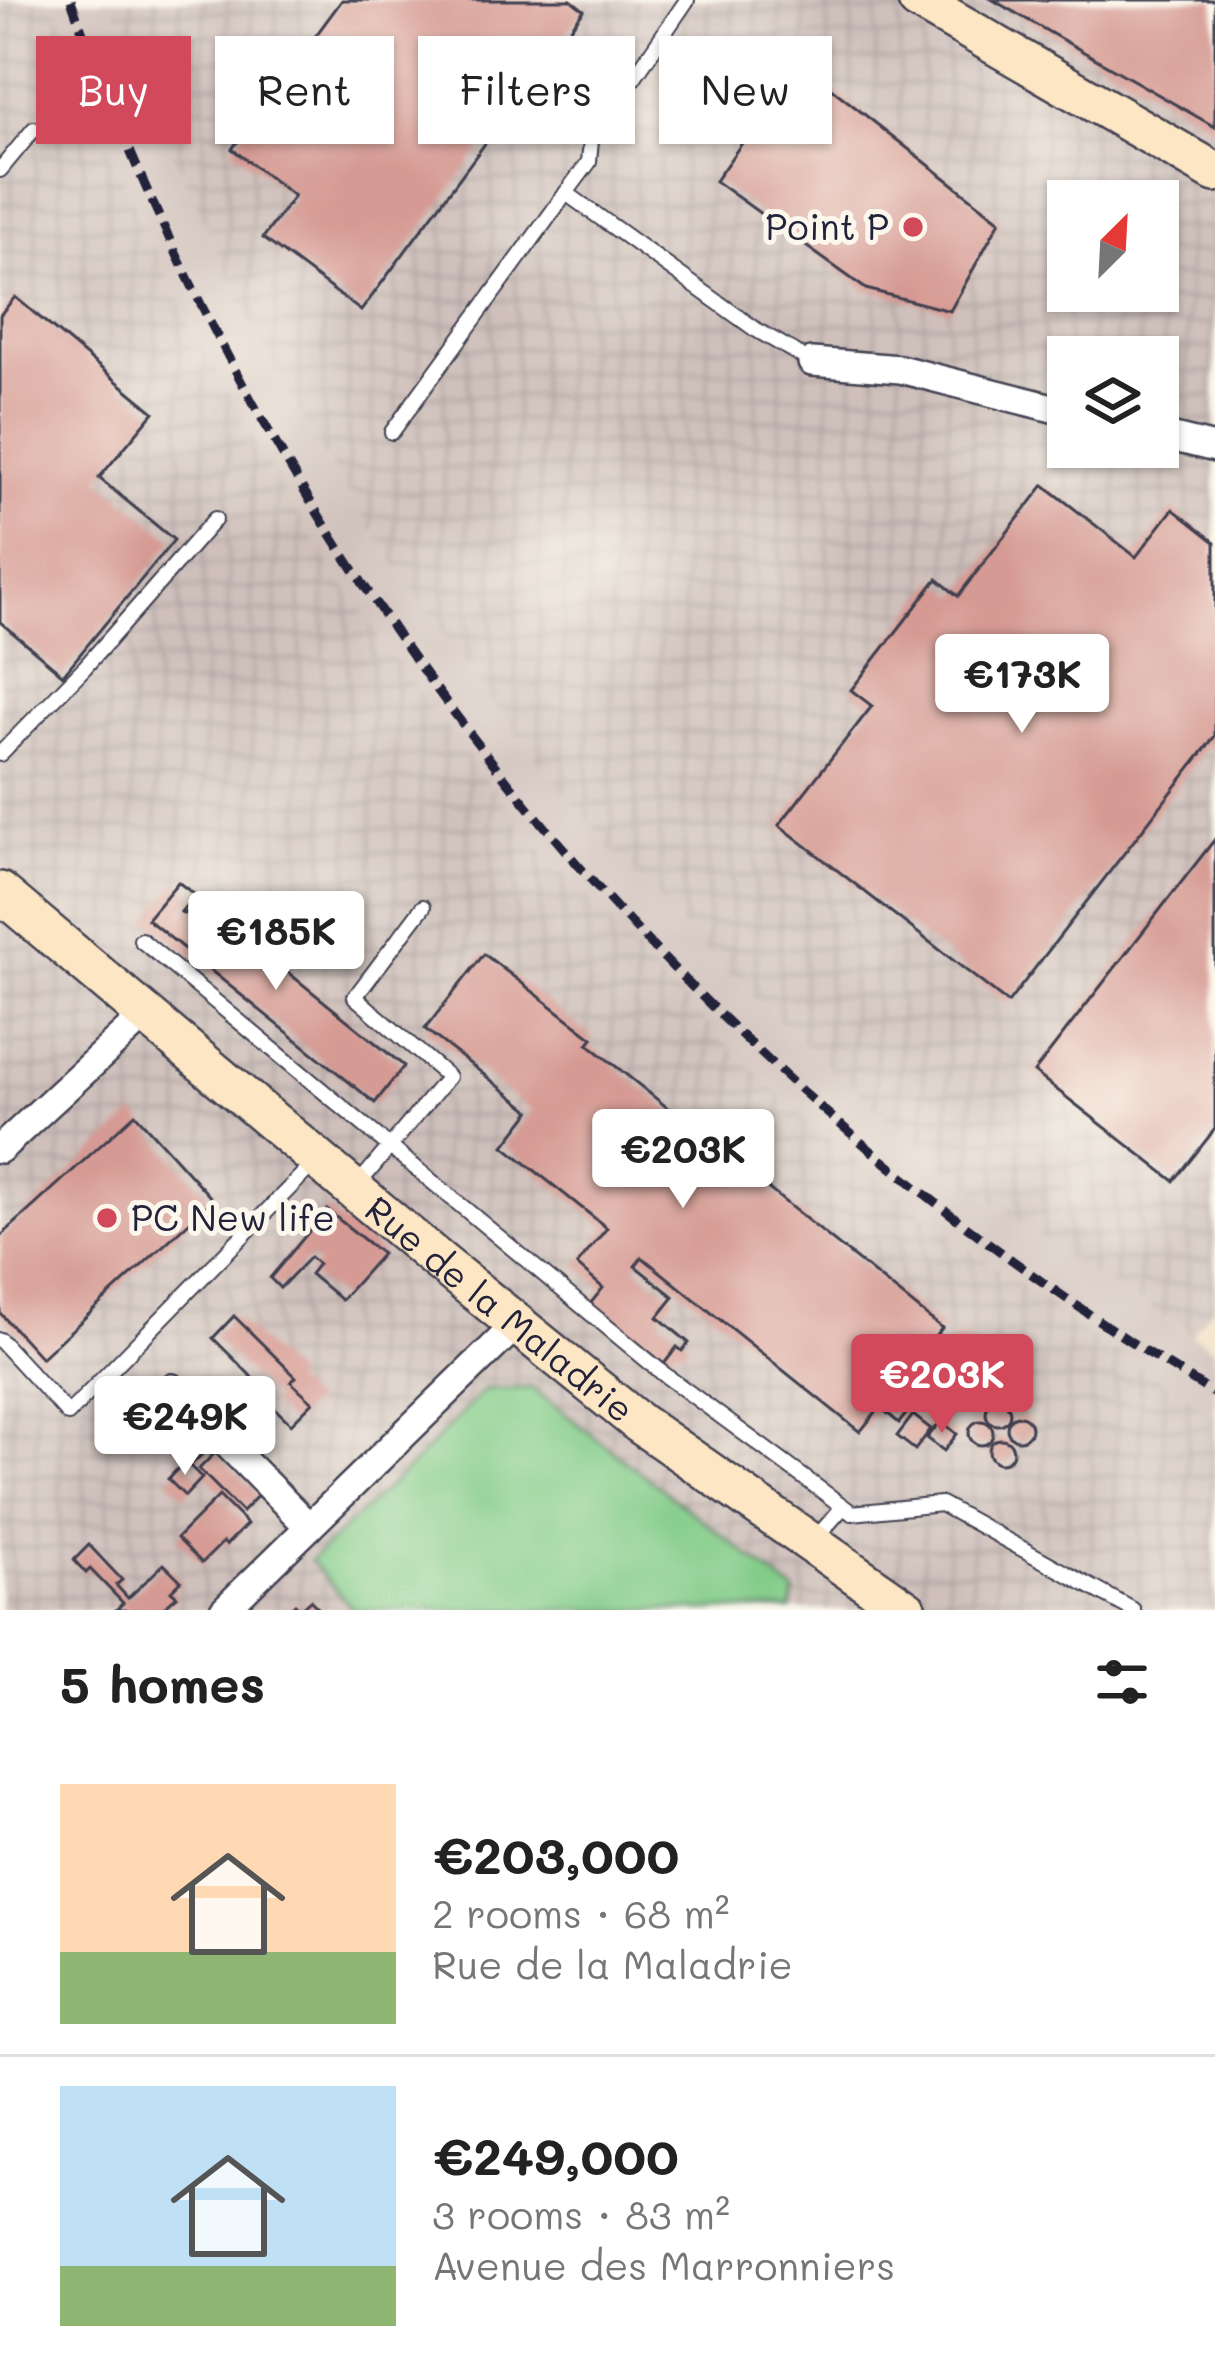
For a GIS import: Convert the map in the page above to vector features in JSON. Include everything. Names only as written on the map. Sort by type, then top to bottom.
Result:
[{"type":"street","points":[[918,0],[1215,172]]},
{"type":"street","points":[[812,362],[900,370],[1047,407]]},
{"type":"street","points":[[1179,439],[1215,448]]},
{"type":"street","name":"Rue de la Maladrie","points":[[0,892],[516,1325],[640,1423],[907,1610]]},
{"type":"street","points":[[0,1150],[145,1015]]},
{"type":"street","points":[[224,1610],[516,1325]]},
{"type":"street","points":[[172,1388],[309,1527]]},
{"type":"lane","points":[[392,432],[589,162],[590,140],[687,0]]},
{"type":"lane","points":[[0,170],[34,129]]},
{"type":"lane","points":[[566,194],[755,329],[812,362]]},
{"type":"lane","points":[[0,754],[86,668],[215,519]]},
{"type":"lane","points":[[353,1190],[448,1077],[355,997],[423,907]]},
{"type":"lane","points":[[141,940],[665,1375],[843,1507],[852,1513],[941,1504],[1133,1610]]},
{"type":"lane","points":[[0,1340],[68,1414],[317,1160]]},
{"type":"lane","points":[[812,1544],[843,1507]]},
{"type":"shaded area","points":[[0,0],[54,0],[67,36],[36,36],[36,144],[107,144],[189,323],[287,498],[401,668],[522,828],[787,1103],[932,1222],[1092,1335],[1215,1414],[1215,1610],[0,1610]]},
{"type":"shaded area","points":[[54,0],[111,0],[122,36],[67,36]]},
{"type":"shaded area","points":[[111,0],[1215,0],[1215,1304],[1192,1334],[1069,1259],[940,1162],[708,954],[599,836],[500,712],[318,448],[241,305],[169,144],[191,144],[191,36],[122,36]]},
{"type":"shaded area","points":[[107,144],[169,144],[241,305],[318,448],[500,712],[599,836],[708,954],[940,1162],[1069,1259],[1215,1349],[1215,1414],[932,1222],[787,1103],[652,967],[522,828],[401,668],[287,498],[189,323]]},
{"type":"green space","points":[[532,1388],[795,1592],[791,1610],[354,1610],[310,1561],[485,1389]]},
{"type":"building","points":[[342,0],[571,0],[584,10],[565,36],[418,36],[418,144],[485,144],[361,311],[263,238],[294,196],[232,149],[236,144],[394,144],[394,36],[315,36]]},
{"type":"building","points":[[993,0],[1215,0],[1215,127]]},
{"type":"building","points":[[832,89],[1000,221],[950,311],[866,289],[715,181],[741,144],[832,144]]},
{"type":"building","points":[[15,297],[154,412],[99,478],[174,540],[63,675],[0,622],[0,315]]},
{"type":"building","points":[[1044,485],[1136,557],[1173,509],[1215,542],[1215,736],[1008,1003],[779,825],[872,706],[851,690],[937,579],[958,596]]},
{"type":"building","points":[[1215,839],[1215,1129],[1174,1181],[1034,1072]]},
{"type":"building","points":[[178,882],[195,895],[181,912],[197,899],[404,1066],[375,1103],[147,919]]},
{"type":"building","points":[[484,954],[593,1038],[588,1044],[942,1328],[902,1379],[921,1395],[899,1423],[880,1407],[860,1432],[642,1257],[635,1266],[674,1297],[658,1317],[689,1343],[682,1351],[677,1347],[664,1364],[590,1304],[603,1288],[577,1265],[607,1228],[504,1146],[531,1111],[425,1029]]},
{"type":"building","name":"PC New life","points":[[135,1114],[213,1200],[41,1358],[0,1313],[0,1237]]},
{"type":"building","points":[[327,1210],[382,1254],[341,1300],[310,1274],[318,1264],[310,1257],[280,1288],[270,1278]]},
{"type":"building","points":[[234,1316],[296,1377],[291,1382],[313,1402],[291,1424],[270,1404],[274,1399],[213,1338]]},
{"type":"building","points":[[960,1338],[971,1349],[960,1360],[949,1349]]},
{"type":"building","points":[[978,1354],[989,1365],[978,1376],[967,1365]]},
{"type":"building","points":[[945,1356],[956,1367],[945,1378],[934,1367]]},
{"type":"building","points":[[930,1375],[941,1386],[930,1397],[919,1386]]},
{"type":"building","points":[[965,1376],[974,1385],[965,1394],[956,1385]]},
{"type":"building","points":[[949,1391],[960,1402],[949,1413],[938,1402]]},
{"type":"building","points":[[157,1392],[172,1407],[154,1424],[140,1410]]},
{"type":"building","points":[[998,1401],[1010,1413],[998,1425],[986,1413]]},
{"type":"building","points":[[913,1415],[931,1429],[915,1450],[897,1436]]},
{"type":"building","points":[[1019,1416],[1031,1428],[1019,1440],[1007,1428]]},
{"type":"building","points":[[941,1421],[957,1434],[944,1451],[927,1438]]},
{"type":"building","points":[[981,1421],[993,1433],[981,1445],[969,1433]]},
{"type":"building","points":[[190,1426],[211,1446],[193,1463],[172,1443]]},
{"type":"building","points":[[1001,1439],[1013,1451],[1001,1463],[989,1451]]},
{"type":"building","points":[[216,1452],[258,1495],[242,1512],[199,1469]]},
{"type":"building","points":[[185,1461],[202,1478],[185,1496],[168,1479]]},
{"type":"building","points":[[219,1496],[247,1524],[202,1563],[177,1538]]},
{"type":"building","points":[[89,1545],[122,1580],[116,1585],[128,1598],[164,1564],[181,1581],[171,1591],[177,1596],[161,1610],[116,1610],[123,1603],[90,1569],[86,1573],[74,1560]]},
{"type":"building","points":[[310,1600],[320,1610],[289,1610],[295,1604],[300,1609]]},
{"type":"railway","points":[[71,0],[159,216],[263,421],[384,615],[521,798],[673,967],[839,1124],[1020,1266],[1215,1394]]},
{"type":"place","name":"Point P","points":[[913,227]]},
{"type":"place","name":"PC New life","points":[[107,1218]]}]
